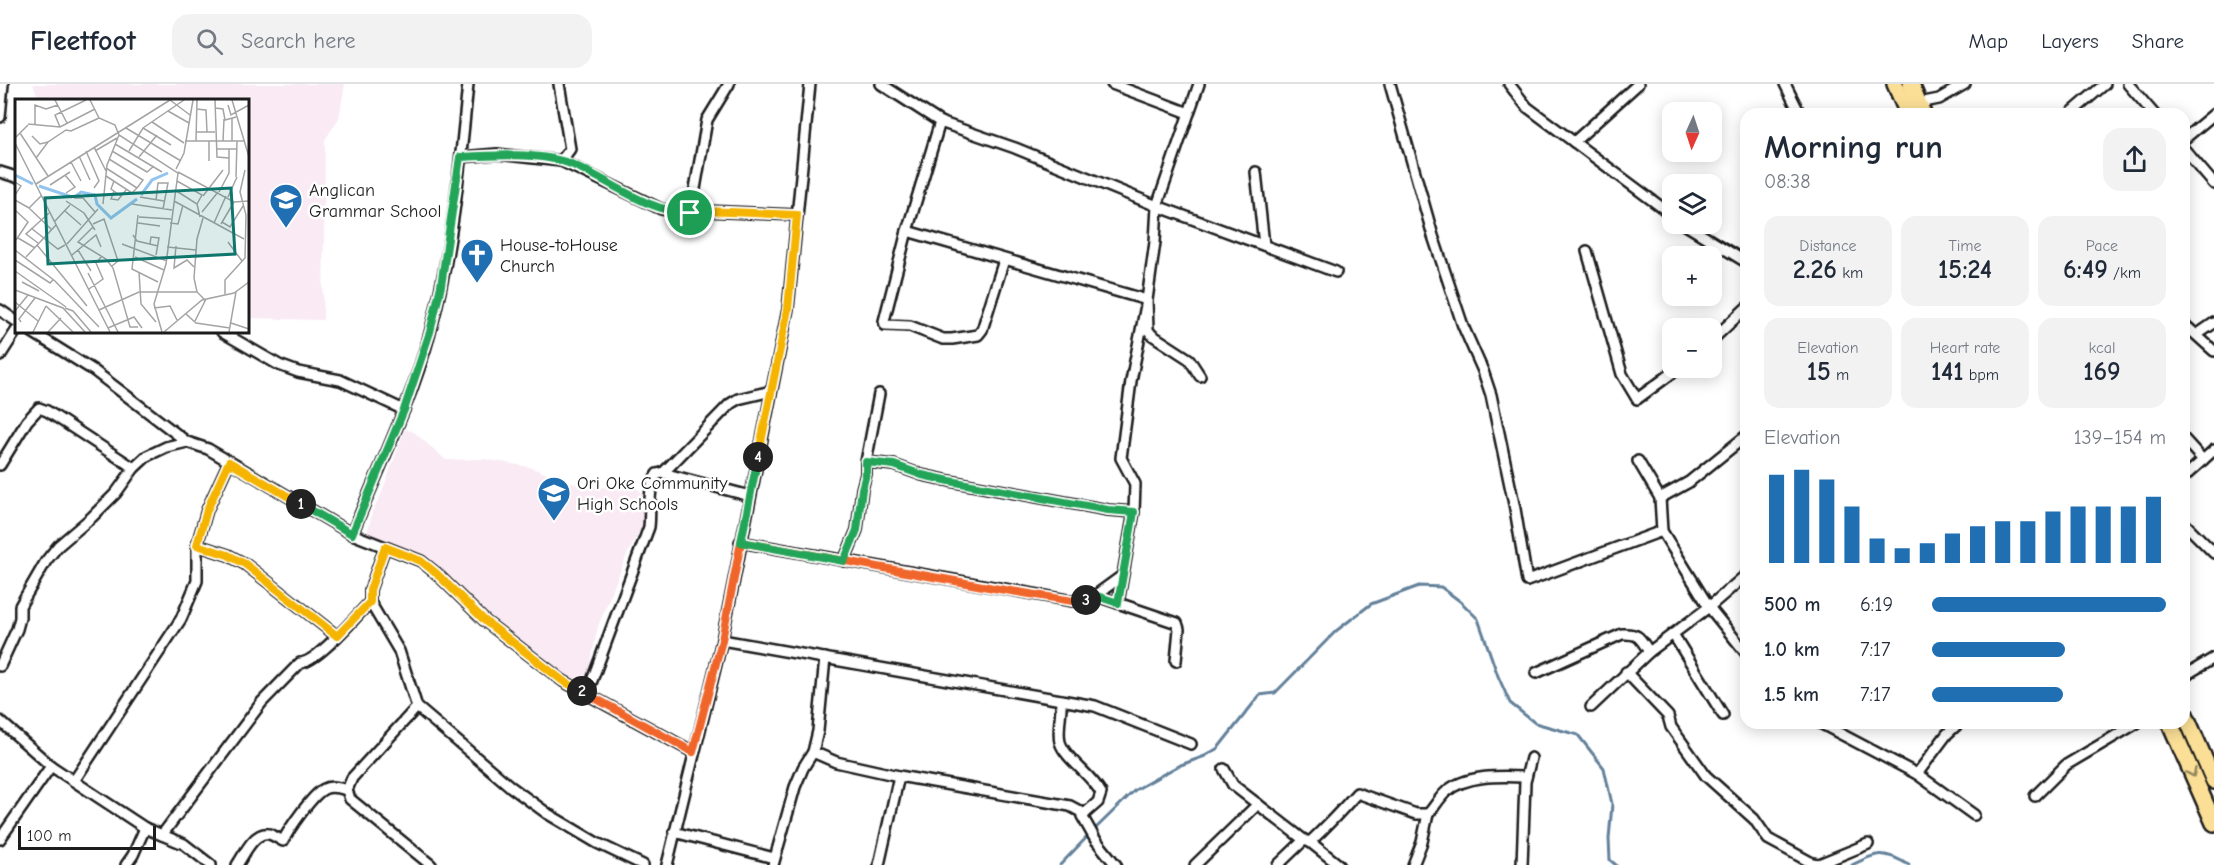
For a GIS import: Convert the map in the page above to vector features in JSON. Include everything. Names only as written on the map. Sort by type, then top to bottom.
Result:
[{"type":"main road","points":[[1896,84],[1915,108]]},
{"type":"main road","points":[[1911,84],[1917,108]]},
{"type":"main road","points":[[2190,726],[2214,782]]},
{"type":"main road","points":[[2173,729],[2214,823]]},
{"type":"street","points":[[0,117],[3,84]]},
{"type":"street","points":[[352,534],[404,410],[423,358],[433,321],[460,157],[468,84]]},
{"type":"street","points":[[559,84],[570,149],[561,161]]},
{"type":"street","points":[[690,213],[696,203],[695,189],[706,120],[729,84]]},
{"type":"street","points":[[668,865],[693,752],[722,640],[788,309],[810,84]]},
{"type":"street","points":[[881,84],[940,122],[1015,148],[1157,206],[1336,272]]},
{"type":"street","points":[[1112,84],[1189,113]]},
{"type":"street","points":[[1118,603],[1134,512],[1136,484],[1121,458],[1131,381],[1146,300],[1157,206],[1198,84]]},
{"type":"street","points":[[1390,84],[1433,236],[1463,326],[1483,370],[1491,395],[1515,509],[1527,581],[1662,531]]},
{"type":"street","points":[[1509,84],[1527,107],[1662,208]]},
{"type":"street","points":[[1785,84],[1797,108]]},
{"type":"street","points":[[1921,108],[1965,84]]},
{"type":"street","points":[[2077,108],[2105,84]]},
{"type":"street","points":[[2128,84],[2149,108]]},
{"type":"street","points":[[1574,142],[1631,86]]},
{"type":"street","points":[[2190,134],[2214,114]]},
{"type":"street","points":[[940,122],[907,231],[884,321],[885,325],[910,326],[943,339],[978,335],[982,330],[1004,260]]},
{"type":"street","points":[[460,157],[496,154],[561,161],[662,209],[690,213],[705,211],[797,215]]},
{"type":"street","points":[[2190,155],[2214,184]]},
{"type":"street","points":[[0,172],[15,177]]},
{"type":"street","points":[[1256,172],[1264,245]]},
{"type":"street","points":[[696,203],[705,211]]},
{"type":"street","points":[[907,231],[1146,300]]},
{"type":"street","points":[[1700,234],[1740,258]]},
{"type":"street","points":[[1587,251],[1622,374],[1637,399],[1665,378]]},
{"type":"street","points":[[1146,300],[1148,330],[1189,359],[1200,376]]},
{"type":"street","points":[[0,310],[15,320]]},
{"type":"street","points":[[1722,331],[1740,314]]},
{"type":"street","points":[[2198,334],[2214,323]]},
{"type":"street","points":[[2190,328],[2214,351]]},
{"type":"street","points":[[0,356],[15,333]]},
{"type":"street","points":[[34,333],[93,370],[187,442],[208,449],[352,534],[421,561],[485,621],[563,681],[693,752]]},
{"type":"street","points":[[224,333],[279,365],[298,372],[340,380],[404,410]]},
{"type":"street","points":[[663,473],[730,404],[738,399],[771,391]]},
{"type":"street","points":[[844,561],[857,530],[866,462],[879,394]]},
{"type":"street","points":[[0,465],[27,421],[39,408],[134,468]]},
{"type":"street","points":[[1660,498],[1689,482],[1740,441]]},
{"type":"street","points":[[0,666],[17,629],[20,606],[46,561],[58,546],[92,518],[147,456],[166,447],[187,442]]},
{"type":"street","points":[[2190,446],[2203,460]]},
{"type":"street","points":[[2190,472],[2214,450]]},
{"type":"street","points":[[1638,461],[1660,498],[1662,531],[1709,608],[1740,646]]},
{"type":"street","points":[[74,781],[181,618],[197,581],[197,545],[207,510],[229,462]]},
{"type":"street","points":[[866,462],[894,465],[922,475],[950,481],[1108,510],[1134,512]]},
{"type":"street","points":[[587,694],[649,527],[653,479],[657,474],[663,473],[750,496]]},
{"type":"street","points":[[2190,529],[2214,553]]},
{"type":"street","points":[[741,542],[1073,601],[1089,600],[1097,596],[1122,576]]},
{"type":"street","points":[[197,545],[228,555],[245,564],[337,636]]},
{"type":"street","points":[[385,547],[370,590],[370,602],[399,651],[417,707],[511,787],[548,814],[597,843],[643,865]]},
{"type":"street","points":[[1591,707],[1649,652],[1709,608],[1740,580]]},
{"type":"street","points":[[1097,596],[1177,623],[1179,629],[1176,661]]},
{"type":"street","points":[[162,835],[262,702],[300,663],[306,663],[327,647],[370,602]]},
{"type":"street","points":[[1536,673],[1622,634],[1639,636],[1649,652]]},
{"type":"street","points":[[1673,634],[1723,715]]},
{"type":"street","points":[[722,640],[1095,706],[1191,744]]},
{"type":"street","points":[[674,832],[774,861],[795,787],[813,752],[818,731],[825,658]]},
{"type":"street","points":[[2190,672],[2214,658]]},
{"type":"street","points":[[1626,672],[1668,716],[1671,727],[1706,776],[1754,819],[1768,839],[1818,864],[1868,844]]},
{"type":"street","points":[[1061,700],[1060,742],[1066,753],[1095,782],[1101,793],[1098,802],[1082,816],[1095,839],[1116,865]]},
{"type":"street","points":[[417,707],[352,778],[347,790],[351,800],[431,865]]},
{"type":"street","points":[[0,721],[51,766],[145,828],[184,844],[211,865]]},
{"type":"street","points":[[1831,729],[1917,774],[1974,815]]},
{"type":"street","points":[[1917,774],[1952,729]]},
{"type":"street","points":[[2036,796],[2072,761],[2127,729]]},
{"type":"street","points":[[813,752],[836,762],[899,776],[1070,806],[1085,814]]},
{"type":"street","points":[[1522,865],[1526,777],[1532,758]]},
{"type":"street","points":[[0,839],[51,766]]},
{"type":"street","points":[[1224,769],[1233,785],[1339,865]]},
{"type":"street","points":[[879,865],[899,776]]},
{"type":"street","points":[[1413,865],[1422,842],[1428,814],[1446,792],[1466,781],[1500,776],[1526,777]]},
{"type":"street","points":[[237,865],[252,842],[260,835],[268,834],[283,841],[290,827],[322,789],[331,786],[347,790]]},
{"type":"street","points":[[1278,865],[1337,817],[1340,810],[1357,793],[1416,814],[1428,814]]},
{"type":"street","points":[[1195,865],[1258,804]]},
{"type":"street","points":[[126,865],[145,828]]},
{"type":"shaded area","name":"Anglican Grammar School","points":[[33,84],[345,84],[339,118],[325,140],[323,320],[249,318],[249,99],[32,99],[37,94]]},
{"type":"shaded area","name":"Ori Oke Community High Schools","points":[[405,429],[414,432],[446,460],[485,459],[529,467],[580,486],[638,489],[645,496],[643,524],[626,557],[598,626],[589,671],[582,688],[477,606],[445,576],[411,555],[367,535],[372,512],[381,495]]},
{"type":"waterway","points":[[1094,830],[1135,790],[1178,766],[1205,756],[1218,748],[1260,695],[1275,693],[1336,631],[1371,604],[1419,586],[1441,587],[1478,619],[1510,703],[1535,723],[1578,735],[1604,768],[1612,804],[1610,860],[1616,865]]},
{"type":"waterway","points":[[1060,865],[1089,835]]},
{"type":"waterway","points":[[1852,865],[1881,854],[1909,865]]},
{"type":"place","name":"Anglican Grammar School","points":[[286,229]]},
{"type":"place","name":"House-toHouse Church","points":[[477,284]]},
{"type":"place","name":"Ori Oke Community High Schools","points":[[554,522]]},
{"type":"route","points":[[690,213],[662,209],[561,161],[496,154],[460,157],[460,171],[441,286],[423,358],[404,410],[352,534],[229,462],[207,510],[197,545],[228,555],[245,564],[337,636],[370,602],[370,590],[385,547],[421,561],[485,621],[563,681],[693,752],[722,640],[741,542],[999,589],[1073,601],[1089,600],[1097,596],[1118,603],[1134,512],[1108,510],[950,481],[922,475],[894,465],[866,462],[857,530],[844,561],[741,542],[788,309],[797,215],[705,211],[696,203],[690,213]]}]
